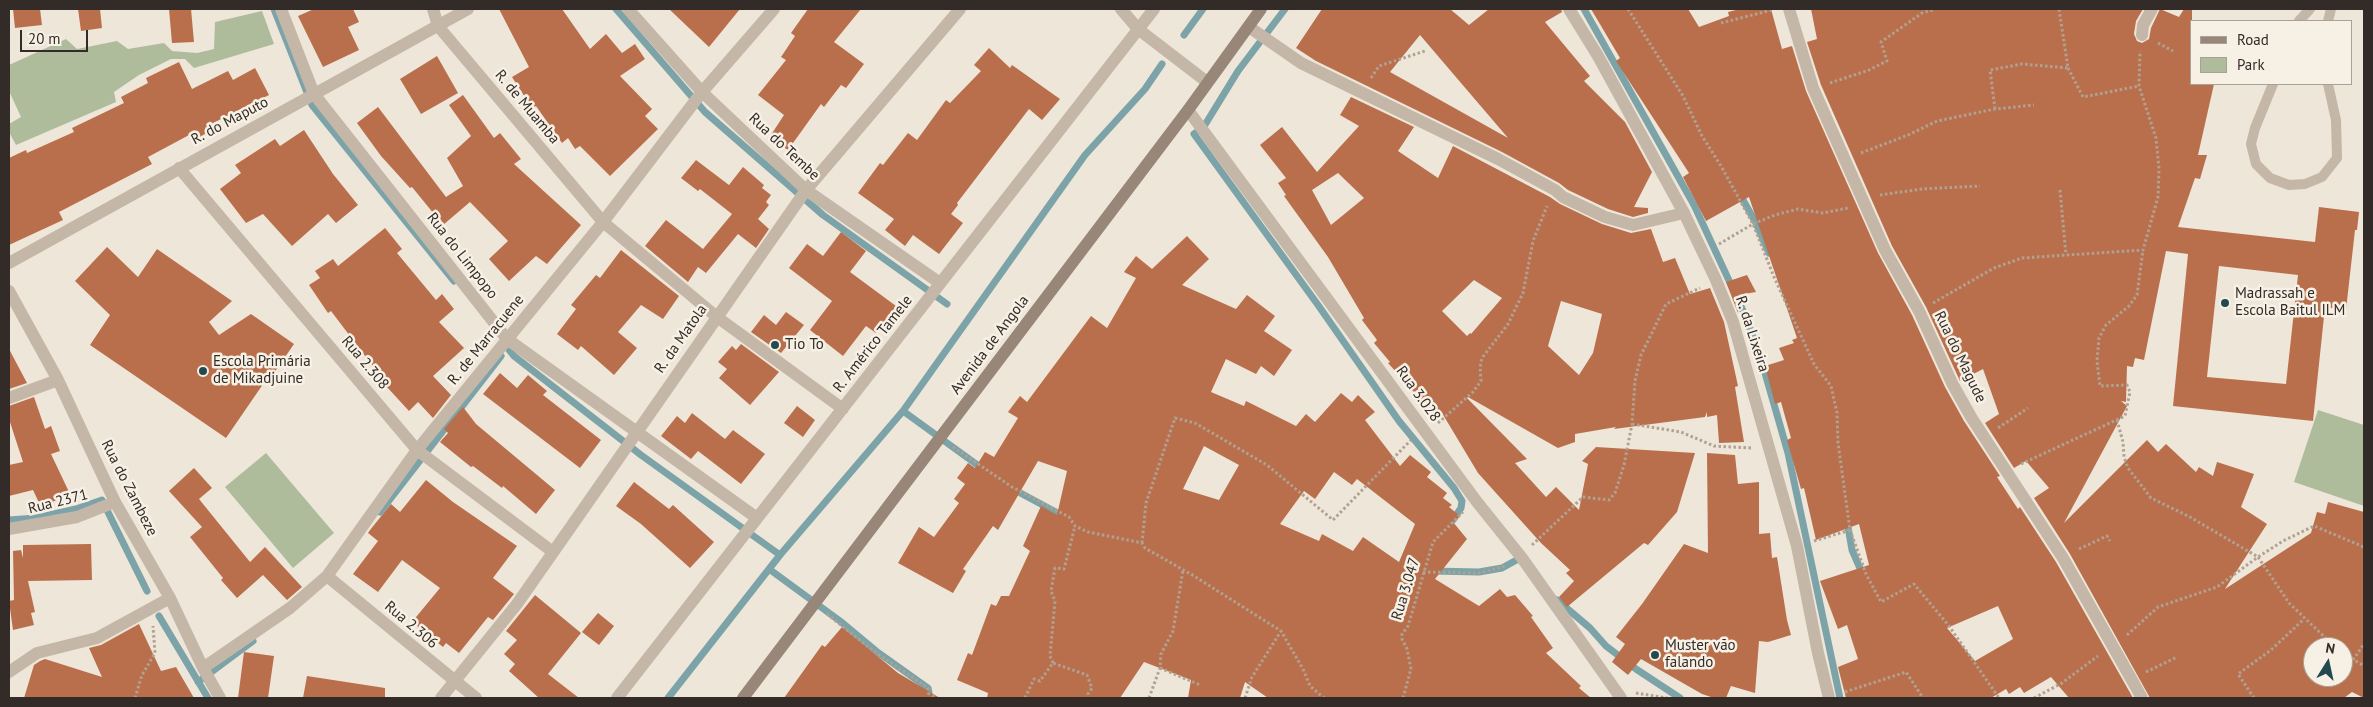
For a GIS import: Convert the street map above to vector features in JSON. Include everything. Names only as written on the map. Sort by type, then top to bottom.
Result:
[{"type":"main road","name":"Avenida de Angola","points":[[743,698],[1188,110],[1262,9]]},
{"type":"street","name":"Rua do Limpopo","points":[[281,9],[314,94],[507,339],[757,518]]},
{"type":"street","name":"R. de Muamba","points":[[433,9],[438,26],[603,222],[717,317],[843,409]]},
{"type":"street","name":"R. do Maputo","points":[[9,263],[468,9]]},
{"type":"street","name":"Rua do Tembe","points":[[628,9],[702,92],[806,190],[940,283]]},
{"type":"street","name":"R. de Marracuene","points":[[203,668],[290,608],[327,576],[417,450],[603,222],[702,92],[774,9]]},
{"type":"street","name":"R. da Matola","points":[[442,698],[517,604],[806,190],[960,9]]},
{"type":"street","points":[[1121,9],[1138,28],[1207,82]]},
{"type":"street","name":"R. Américo Tamele","points":[[617,698],[1154,9]]},
{"type":"street","name":"R. da Lixeira","points":[[1569,9],[1598,56],[1684,213],[1716,280],[1733,322],[1796,546],[1818,653],[1833,697]]},
{"type":"street","name":"Rua do Magude","points":[[1789,9],[1813,88],[1885,250],[1919,311],[1952,383],[2062,558],[2142,698]]},
{"type":"street","points":[[2142,35],[2143,26],[2152,9]]},
{"type":"street","points":[[1249,27],[1301,63],[1498,159],[1555,190],[1563,197],[1605,217],[1633,225],[1684,213]]},
{"type":"street","name":"Rua 3.028","points":[[1188,110],[1477,502],[1521,556],[1621,698]]},
{"type":"street","name":"Rua 2.308","points":[[179,168],[417,450],[553,552]]},
{"type":"street","name":"Rua do Zambeze","points":[[9,291],[58,380],[115,502],[170,598],[203,668],[220,698]]},
{"type":"street","points":[[9,398],[58,380]]},
{"type":"street","name":"Rua 2371","points":[[9,529],[77,517],[115,502]]},
{"type":"street","name":"Rua 2.306","points":[[327,576],[455,683],[476,698]]},
{"type":"street","points":[[9,672],[37,653],[97,638],[150,607],[170,598]]},
{"type":"lane","points":[[2300,20],[2310,9]]},
{"type":"lane","points":[[2273,85],[2254,128],[2251,144],[2256,164],[2270,178],[2289,185],[2305,184],[2322,177],[2337,158],[2336,120],[2328,85]]},
{"type":"path","points":[[1628,9],[1684,96],[1702,136],[1753,224],[1768,263],[1814,364],[1831,386],[1837,413],[1838,444],[1850,530],[1866,574],[1881,602],[1914,584],[1949,626],[1999,698]]},
{"type":"path","points":[[1722,24],[1775,9]]},
{"type":"path","points":[[1813,88],[1869,70],[1887,61],[1881,42],[1922,13],[1934,9]]},
{"type":"path","points":[[2059,9],[2068,68],[2083,97],[2139,86]]},
{"type":"path","points":[[2006,470],[2125,416],[2130,392],[2127,385],[2100,386],[2097,361],[2100,338],[2106,325],[2129,306],[2137,294],[2143,250],[2158,197],[2159,169],[2156,138],[2139,86],[2138,73],[2142,35]]},
{"type":"path","points":[[1361,93],[1379,66],[1424,52]]},
{"type":"path","points":[[1995,109],[1990,70],[2022,64],[2068,68]]},
{"type":"path","points":[[1844,159],[1908,136],[1937,121],[1995,109],[2034,105]]},
{"type":"path","points":[[1705,256],[1718,245],[1753,224],[1798,209],[1823,213],[1860,206],[1863,200],[1872,196],[1922,188],[1980,186]]},
{"type":"path","points":[[1324,698],[1310,686],[1303,669],[1281,631],[1145,548],[1142,543],[1146,503],[1176,418],[1195,423],[1267,465],[1333,520],[1425,431],[1473,392],[1481,380],[1480,366],[1482,358],[1508,324],[1524,293],[1533,241],[1555,190]]},
{"type":"path","points":[[2060,190],[2066,255]]},
{"type":"path","points":[[1919,311],[1994,268],[2022,258],[2143,250]]},
{"type":"path","points":[[1423,572],[1479,573],[1503,568],[1521,556],[1583,497],[1609,500],[1615,493],[1624,465],[1632,424],[1635,381],[1641,355],[1666,304],[1716,280]]},
{"type":"path","points":[[1985,436],[2028,408]]},
{"type":"path","points":[[2117,420],[2128,468],[2151,498],[2190,517],[2258,557],[2279,590],[2304,619],[2324,637]]},
{"type":"path","points":[[1632,424],[1681,432],[1714,446],[1745,448],[1769,446]]},
{"type":"path","points":[[940,438],[1012,487],[1069,517],[1075,526],[1088,532],[1142,543]]},
{"type":"path","name":"Rua 3.047","points":[[1403,698],[1411,669],[1407,649],[1402,639],[1408,626],[1433,542],[1461,514],[1477,502]]},
{"type":"path","points":[[1075,526],[1064,570],[1055,568],[1051,591],[1055,601],[1050,656],[1053,662],[1087,675],[1092,688],[1088,694],[1089,698]]},
{"type":"path","points":[[2034,698],[2062,683],[2113,646],[2158,607],[2217,587],[2283,541],[2314,526],[2364,547]]},
{"type":"path","points":[[1796,546],[1850,530]]},
{"type":"path","points":[[2062,558],[2104,537],[2107,536],[2110,541]]},
{"type":"path","points":[[1149,698],[1160,668],[1162,654],[1172,631],[1183,570]]},
{"type":"path","points":[[813,605],[840,622],[875,652],[928,688],[928,693],[924,698]]},
{"type":"path","points":[[135,698],[142,675],[155,653],[155,632],[150,607]]},
{"type":"path","points":[[2254,698],[2238,674],[2271,650],[2304,619]]},
{"type":"path","points":[[1245,698],[1252,676],[1281,631]]},
{"type":"path","points":[[2364,644],[2353,660],[2364,666]]},
{"type":"path","points":[[2132,679],[2176,657]]},
{"type":"path","points":[[1025,698],[1034,679],[1040,681],[1053,662]]},
{"type":"path","points":[[1160,668],[1200,685]]},
{"type":"path","points":[[1833,697],[1906,672],[1923,698]]},
{"type":"path","points":[[928,693],[936,698]]},
{"type":"green space","points":[[262,11],[274,44],[194,68],[185,59],[171,59],[139,75],[114,92],[116,102],[16,145],[9,132],[9,124],[21,117],[9,91],[9,65],[66,39],[77,49],[117,41],[128,49],[164,43],[172,51],[197,53],[214,49],[215,22]]},
{"type":"green space","points":[[2318,410],[2364,425],[2364,506],[2294,482]]},
{"type":"green space","points":[[266,453],[334,533],[293,568],[225,487]]},
{"type":"building","points":[[13,9],[40,9],[42,25],[15,28]]},
{"type":"building","points":[[78,9],[100,9],[102,28],[81,31]]},
{"type":"building","points":[[169,9],[191,9],[194,42],[172,43]]},
{"type":"building","points":[[314,9],[353,9],[359,22],[348,27],[359,50],[323,67],[298,16]]},
{"type":"building","points":[[499,9],[562,9],[590,49],[606,34],[622,53],[635,44],[645,59],[620,76],[652,109],[645,116],[658,129],[610,176],[580,146],[575,149],[568,138],[562,143],[536,106],[532,108],[512,77],[529,67]]},
{"type":"building","points":[[669,9],[740,9],[709,47]]},
{"type":"building","points":[[808,9],[861,9],[834,42],[864,64],[846,88],[841,85],[824,107],[821,104],[788,150],[769,138],[784,115],[758,95],[786,60],[781,57],[795,36],[791,33]]},
{"type":"building","points":[[1322,9],[1450,9],[1469,25],[1489,9],[1561,9],[1562,12],[1545,22],[1590,76],[1584,81],[1625,122],[1652,172],[1634,207],[1648,208],[1648,213],[1633,217],[1608,209],[1568,190],[1559,183],[1502,152],[1316,61],[1296,48]],"holes":[[[1420,35],[1508,138],[1390,72]]]},
{"type":"building","points":[[1591,9],[1688,9],[1699,27],[1729,16],[1728,12],[1740,9],[1771,9],[1782,49],[1792,46],[1806,91],[1878,253],[1912,315],[1945,387],[1964,421],[2000,476],[1997,477],[2018,509],[2020,507],[2056,562],[2133,698],[2069,698],[2051,677],[2024,693],[2020,687],[2009,694],[2006,689],[1991,698],[1846,698],[1838,667],[1858,659],[1847,625],[1838,629],[1820,581],[1869,565],[1859,524],[1816,540],[1804,488],[1801,489],[1787,440],[1791,438],[1781,402],[1775,404],[1765,366],[1784,360],[1779,348],[1794,343],[1792,340],[1797,338],[1749,197],[1706,221],[1683,177],[1689,173],[1616,61],[1620,58]],"holes":[[[1998,606],[2013,639],[1975,661],[1947,628]]]},
{"type":"building","points":[[1811,9],[2143,9],[2136,21],[2134,34],[2137,41],[2142,43],[2149,39],[2151,28],[2160,9],[2179,17],[2184,9],[2192,9],[2192,20],[2190,20],[2190,85],[2214,85],[2198,155],[2207,155],[2200,179],[2195,178],[2178,227],[2315,242],[2319,207],[2359,212],[2357,230],[2355,230],[2346,310],[2325,307],[2313,421],[2173,406],[2188,254],[2166,251],[2144,360],[2135,358],[2133,367],[2127,366],[2126,402],[2121,401],[2127,406],[2064,523],[2147,440],[2158,452],[2166,444],[2196,472],[2199,467],[2213,476],[2217,462],[2254,474],[2241,507],[2267,524],[2225,589],[2311,533],[2317,512],[2325,514],[2328,502],[2364,512],[2364,698],[2352,692],[2344,698],[2150,698],[2070,554],[2034,498],[2049,488],[2026,461],[2014,468],[1985,423],[1999,414],[1983,369],[1960,381],[1926,307],[1892,246],[1821,85],[1807,42],[1817,39]],"holes":[[[2219,266],[2298,275],[2286,384],[2207,377]]]},
{"type":"building","points":[[989,48],[1010,68],[1012,65],[1060,99],[1042,120],[1029,109],[957,203],[958,205],[951,214],[963,223],[939,254],[913,235],[905,246],[885,230],[894,219],[858,193],[880,163],[883,165],[908,133],[917,140],[946,100],[950,103],[981,71],[974,65]]},
{"type":"building","points":[[437,56],[458,93],[421,114],[400,79]]},
{"type":"building","points":[[179,62],[192,89],[228,71],[233,80],[255,68],[269,95],[211,124],[214,129],[194,140],[191,134],[148,157],[152,164],[59,212],[63,220],[9,245],[9,158],[26,150],[27,153],[74,132],[72,128],[124,103],[121,97],[148,83],[146,78]]},
{"type":"building","points":[[463,95],[494,138],[500,133],[521,159],[514,164],[581,225],[547,264],[536,256],[509,281],[489,259],[508,241],[470,202],[443,225],[412,187],[410,188],[381,156],[357,123],[378,107],[446,197],[463,186],[447,158],[471,136],[449,105]]},
{"type":"building","points":[[1351,97],[1414,127],[1398,151],[1438,178],[1453,146],[1560,204],[1602,224],[1631,233],[1651,229],[1663,262],[1675,258],[1690,294],[1710,288],[1724,322],[1738,386],[1735,387],[1744,442],[1719,443],[1717,415],[1707,417],[1707,412],[1705,417],[1614,429],[1616,427],[1575,434],[1575,442],[1558,448],[1467,398],[1527,459],[1515,463],[1546,497],[1556,487],[1579,510],[1588,464],[1582,461],[1596,447],[1695,453],[1677,512],[1648,545],[1644,543],[1567,607],[1559,597],[1574,581],[1566,573],[1570,570],[1541,543],[1478,473],[1442,413],[1437,418],[1388,363],[1390,362],[1374,343],[1377,340],[1362,320],[1364,318],[1328,257],[1284,196],[1286,195],[1278,183],[1286,178],[1260,145],[1282,127],[1317,172],[1359,126],[1340,115]],"holes":[[[1338,173],[1364,198],[1331,225],[1312,190]],[[1474,280],[1502,298],[1471,334],[1467,336],[1442,311]],[[1561,301],[1602,314],[1593,353],[1579,375],[1548,346]]]},
{"type":"building","points":[[304,130],[333,174],[358,205],[336,223],[328,214],[292,246],[263,214],[246,223],[220,189],[241,173],[235,165],[275,139],[280,146]]},
{"type":"building","points":[[696,160],[729,185],[743,167],[764,185],[762,188],[771,195],[766,202],[769,205],[758,219],[769,229],[756,248],[738,234],[706,273],[698,267],[688,282],[645,246],[666,220],[703,249],[732,214],[700,189],[698,191],[681,178]]},
{"type":"building","points":[[385,228],[402,249],[397,253],[436,300],[442,294],[454,309],[439,322],[464,348],[433,376],[451,395],[433,418],[418,402],[409,411],[386,386],[331,311],[328,313],[309,285],[320,278],[315,271],[333,259],[338,266]]},
{"type":"building","points":[[841,232],[866,251],[850,272],[896,306],[876,333],[866,326],[843,356],[810,330],[832,301],[789,268],[807,244],[823,256]]},
{"type":"building","points":[[1187,236],[1209,259],[1182,285],[1236,309],[1247,295],[1275,316],[1264,331],[1292,350],[1274,376],[1261,366],[1256,374],[1226,359],[1211,392],[1244,406],[1246,401],[1296,426],[1306,414],[1315,422],[1341,393],[1352,402],[1358,395],[1375,412],[1365,420],[1400,466],[1410,455],[1431,472],[1427,477],[1447,493],[1443,498],[1452,505],[1449,507],[1460,516],[1453,522],[1467,539],[1435,579],[1479,606],[1500,589],[1507,597],[1515,595],[1533,616],[1531,617],[1553,648],[1546,653],[1591,698],[1268,698],[1245,682],[1240,698],[1188,698],[1191,680],[1144,662],[1120,698],[987,698],[988,693],[957,680],[968,653],[972,655],[991,604],[996,606],[1001,596],[1009,596],[1030,551],[1023,546],[1041,506],[1057,515],[1067,471],[1038,461],[998,530],[993,526],[963,569],[966,571],[953,593],[898,563],[919,527],[934,537],[959,503],[954,499],[965,484],[957,478],[968,463],[975,468],[985,452],[994,457],[1018,418],[1008,412],[1020,396],[1027,402],[1091,316],[1107,328],[1136,278],[1124,272],[1136,256],[1152,269]],"holes":[[[1204,446],[1239,465],[1219,500],[1183,489]],[[1334,472],[1352,485],[1357,479],[1415,524],[1399,562],[1363,537],[1353,551],[1322,534],[1319,541],[1280,524],[1304,491],[1315,499]]]},
{"type":"building","points":[[107,247],[138,277],[157,249],[232,301],[209,322],[219,335],[251,314],[294,344],[272,376],[270,374],[226,438],[90,345],[110,315],[75,281]]},
{"type":"building","points":[[621,250],[679,296],[663,319],[641,305],[618,332],[637,348],[614,375],[581,346],[578,350],[557,334],[576,309],[571,305],[596,275],[600,278]]},
{"type":"building","points":[[1747,275],[1756,292],[1738,295],[1738,313],[1726,282]]},
{"type":"building","name":"Tio To","points":[[786,312],[804,325],[781,353],[751,332],[764,315],[776,325]]},
{"type":"building","points":[[741,344],[779,372],[750,405],[719,378],[727,369],[718,362],[732,346],[736,350]]},
{"type":"building","points":[[9,349],[27,383],[9,389]]},
{"type":"building","points":[[500,373],[517,388],[528,375],[547,391],[543,395],[601,440],[580,468],[483,394]]},
{"type":"building","points":[[34,397],[45,429],[51,426],[60,451],[51,454],[70,494],[41,507],[33,490],[9,496],[9,465],[23,462],[9,419],[9,406]]},
{"type":"building","points":[[797,406],[815,420],[803,437],[784,423]]},
{"type":"building","points":[[463,407],[476,424],[555,490],[536,514],[503,486],[502,488],[473,466],[471,467],[440,442],[448,433],[444,429]]},
{"type":"building","points":[[692,413],[725,439],[733,430],[765,454],[741,484],[698,451],[691,459],[661,436],[677,416],[685,423]]},
{"type":"building","points":[[1707,453],[1735,455],[1738,484],[1759,482],[1759,534],[1770,533],[1772,558],[1777,557],[1791,635],[1768,642],[1759,641],[1755,693],[1731,686],[1726,698],[1714,698],[1702,694],[1641,659],[1628,675],[1612,662],[1625,644],[1616,637],[1642,604],[1684,544],[1708,553]]},
{"type":"building","points":[[194,468],[212,488],[199,499],[250,562],[265,547],[302,587],[287,600],[263,575],[237,598],[221,580],[223,578],[190,537],[202,527],[169,491]]},
{"type":"building","points":[[426,480],[453,502],[517,546],[493,578],[514,594],[493,620],[488,617],[459,653],[446,643],[443,647],[412,622],[440,588],[402,560],[378,592],[353,574],[378,541],[368,533],[370,530],[391,504],[400,512]]},
{"type":"building","points":[[634,482],[669,509],[673,505],[714,542],[690,568],[641,524],[616,506]]},
{"type":"building","points":[[91,544],[92,580],[28,581],[35,612],[31,613],[34,625],[13,630],[9,601],[14,600],[13,551],[21,550],[23,558],[23,545]]},
{"type":"building","points":[[535,595],[581,633],[548,674],[579,698],[539,698],[509,671],[515,664],[504,654],[517,640],[506,631]]},
{"type":"building","points":[[598,613],[614,626],[599,645],[582,632]]},
{"type":"building","points":[[139,624],[161,671],[176,667],[194,698],[24,698],[34,665],[45,659],[102,677],[89,648],[101,645]]},
{"type":"building","points":[[842,627],[898,673],[940,698],[784,698],[822,645],[825,647]]},
{"type":"building","points":[[244,652],[274,656],[268,698],[238,698]]},
{"type":"building","points":[[307,676],[385,688],[385,698],[303,698]]},
{"type":"waterway","points":[[274,9],[312,105],[454,281]]},
{"type":"waterway","points":[[616,9],[705,112],[823,215],[947,304]]},
{"type":"waterway","points":[[1184,35],[1203,9]]},
{"type":"waterway","points":[[1285,9],[1238,71],[1203,128],[1194,134],[1318,305],[1399,421],[1454,488],[1462,501],[1461,508],[1453,520]]},
{"type":"waterway","points":[[1584,9],[1694,205],[1745,315],[1761,359],[1788,453],[1840,698]]},
{"type":"waterway","points":[[668,698],[780,555],[903,411],[1085,155],[1145,89],[1162,64]]},
{"type":"waterway","points":[[1739,193],[1756,223],[1769,253]]},
{"type":"waterway","points":[[503,342],[514,356],[641,455],[780,555]]},
{"type":"waterway","points":[[380,512],[501,356]]},
{"type":"waterway","points":[[903,411],[983,469]]},
{"type":"waterway","points":[[1013,489],[1065,517]]},
{"type":"waterway","points":[[9,520],[36,518],[76,509],[102,500],[147,591]]},
{"type":"waterway","points":[[1847,521],[1852,550],[1863,575]]},
{"type":"waterway","points":[[1432,571],[1479,572],[1502,568],[1522,557]]},
{"type":"waterway","points":[[769,569],[840,621],[876,651],[928,688],[929,693],[925,698]]},
{"type":"waterway","points":[[1557,600],[1590,628],[1606,646],[1636,669],[1680,698]]},
{"type":"waterway","points":[[159,616],[208,698]]},
{"type":"waterway","points":[[198,682],[253,641]]},
{"type":"place","name":"Madrassah e Escola Baitul ILM","points":[[2225,303]]},
{"type":"place","name":"Tio To","points":[[775,345]]},
{"type":"place","name":"Escola Primária de Mikadjuine","points":[[203,371]]},
{"type":"place","name":"Muster vão falando","points":[[1655,655]]}]
